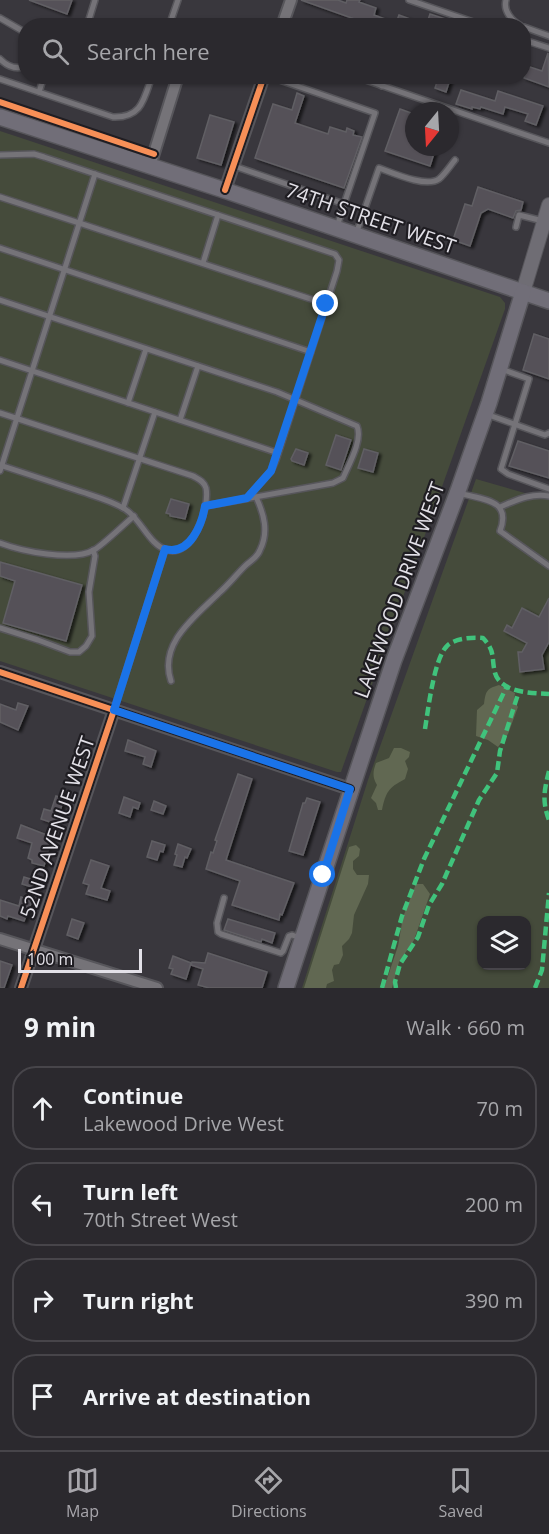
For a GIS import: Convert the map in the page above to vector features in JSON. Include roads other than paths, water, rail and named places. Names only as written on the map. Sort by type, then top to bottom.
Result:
[{"type":"main road","name":"74TH STREET WEST","points":[[0,117],[225,190],[549,302]]},
{"type":"main road","name":"LAKEWOOD DRIVE WEST","points":[[286,988],[394,660],[458,493],[485,414],[549,205]]},
{"type":"street","points":[[285,18],[291,0]]},
{"type":"street","points":[[150,166],[176,84]]},
{"type":"street","points":[[225,190],[263,84]]},
{"type":"street","points":[[0,672],[350,789]]},
{"type":"street","name":"52ND AVENUE WEST","points":[[21,988],[114,710]]},
{"type":"street","points":[[0,939],[157,988]]},
{"type":"lane","points":[[89,18],[95,0]]},
{"type":"lane","points":[[172,18],[178,0]]},
{"type":"lane","points":[[409,0],[454,18]]},
{"type":"lane","points":[[506,0],[507,13],[512,18]]},
{"type":"lane","points":[[0,18],[18,28]]},
{"type":"lane","points":[[531,29],[549,36]]},
{"type":"lane","points":[[531,42],[549,48]]},
{"type":"lane","points":[[0,58],[5,63],[18,68]]},
{"type":"lane","points":[[0,79],[113,117],[133,114],[140,108],[149,84]]},
{"type":"lane","points":[[39,92],[42,84]]},
{"type":"lane","points":[[290,84],[375,113],[337,229]]},
{"type":"lane","points":[[376,84],[549,143]]},
{"type":"lane","points":[[0,155],[34,154],[335,254],[339,260],[339,266],[278,453],[271,471],[247,498]]},
{"type":"lane","points":[[356,235],[378,168],[421,182],[433,182],[440,178],[455,160]]},
{"type":"lane","points":[[233,166],[344,204]]},
{"type":"lane","points":[[0,413],[17,418],[140,459],[202,481],[206,487],[205,506],[200,527],[192,538],[179,548],[165,549],[153,540],[134,516],[113,502],[1,467],[17,418],[32,371],[65,270],[95,174]]},
{"type":"lane","points":[[0,196],[326,304]]},
{"type":"lane","points":[[203,263],[218,215]]},
{"type":"lane","points":[[516,227],[519,215],[544,222]]},
{"type":"lane","points":[[0,248],[311,352]]},
{"type":"lane","points":[[0,300],[295,400],[357,426],[359,432],[357,441],[343,478],[333,483],[205,506]]},
{"type":"lane","points":[[128,403],[146,349]]},
{"type":"lane","points":[[0,360],[278,453]]},
{"type":"lane","points":[[180,420],[198,366]]},
{"type":"lane","points":[[500,368],[529,379],[501,469],[508,474],[549,489]]},
{"type":"lane","points":[[123,508],[155,412]]},
{"type":"lane","points":[[485,414],[545,435],[549,433]]},
{"type":"lane","points":[[540,495],[549,489]]},
{"type":"lane","points":[[458,493],[500,507],[504,513],[500,531],[543,564],[549,566]]},
{"type":"lane","points":[[500,507],[524,496],[549,496]]},
{"type":"lane","points":[[171,681],[168,674],[170,653],[179,633],[255,559],[260,550],[265,525],[264,513],[256,497]]},
{"type":"lane","points":[[0,543],[63,555],[93,550],[134,516]]},
{"type":"lane","points":[[114,710],[165,549]]},
{"type":"lane","points":[[0,628],[70,652],[79,652],[92,636],[89,592],[95,556],[93,550]]},
{"type":"lane","points":[[224,898],[217,923],[218,932],[221,934],[281,953],[289,936],[302,938]]}]
